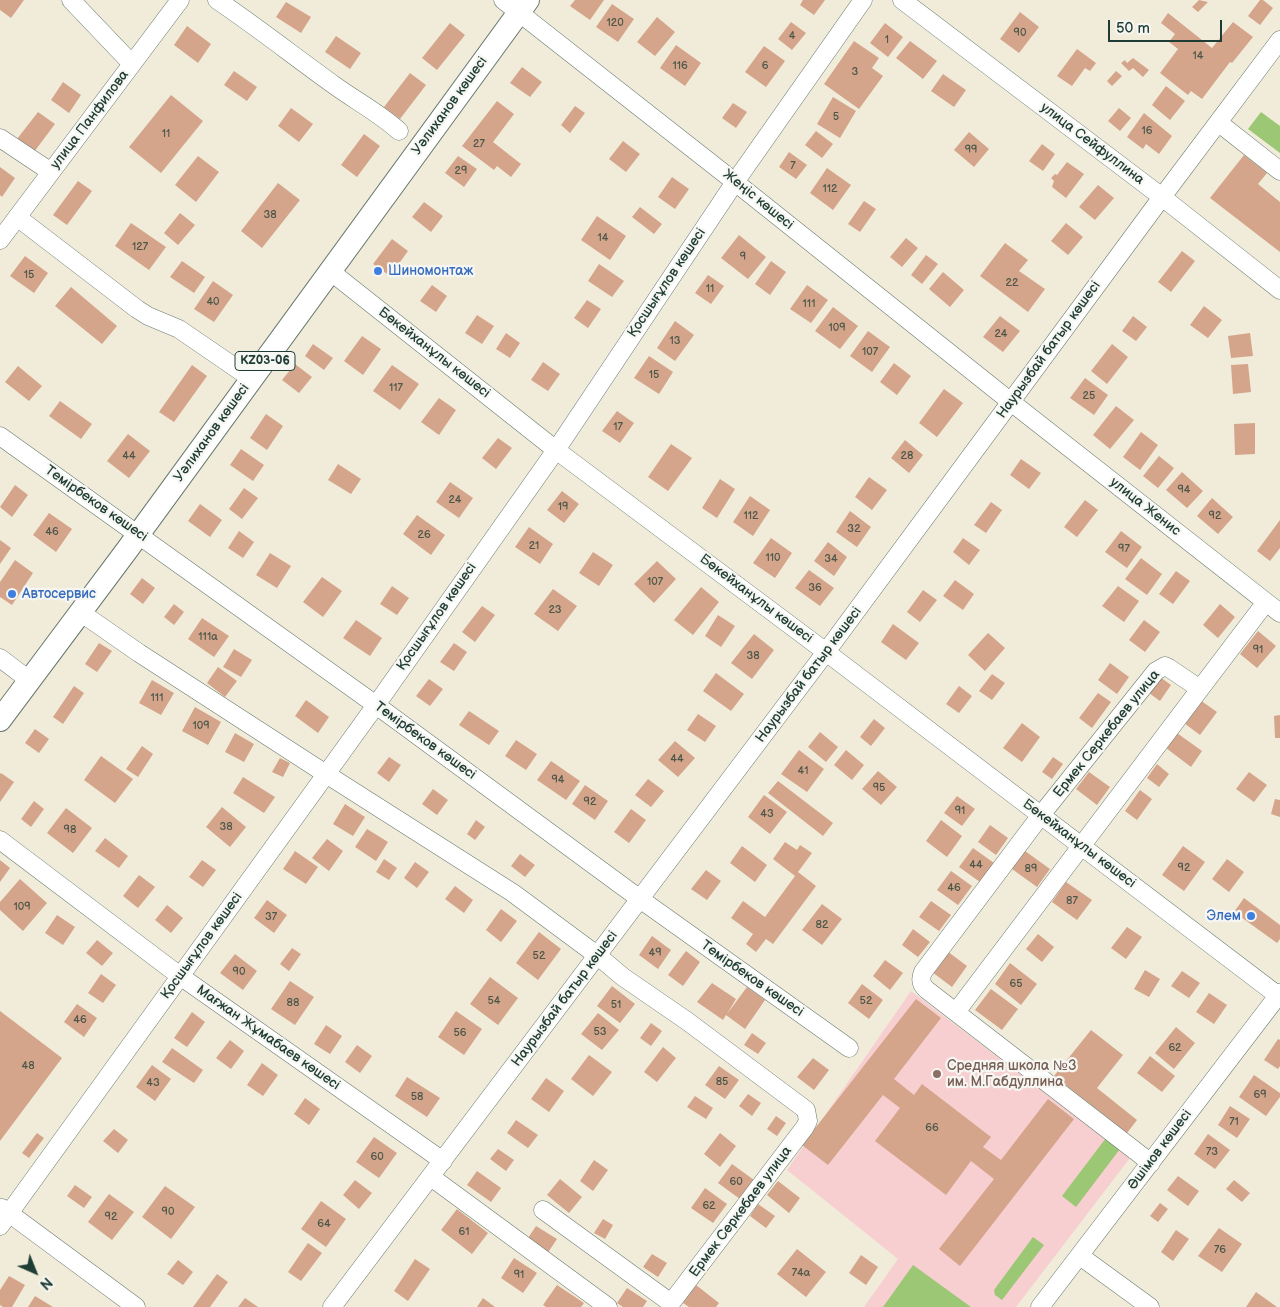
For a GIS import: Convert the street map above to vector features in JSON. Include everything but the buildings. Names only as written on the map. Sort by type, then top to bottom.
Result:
[{"type":"main road","name":"Уәлиханов көшесі","points":[[0,720],[252,379],[517,4]]},
{"type":"street","points":[[71,0],[132,64]]},
{"type":"street","name":"улица Панфилова","points":[[0,240],[180,0]]},
{"type":"street","points":[[216,0],[263,32],[336,87],[382,116],[399,131]]},
{"type":"street","name":"Қосшығұлов көшесі","points":[[3,1215],[180,976],[376,705],[556,450],[735,182],[863,0]]},
{"type":"street","name":"улица Сейфуллина","points":[[902,0],[1162,197],[1280,290]]},
{"type":"street","name":"Жеңіс көшесі","points":[[517,4],[735,182],[1011,402]]},
{"type":"street","name":"Наурызбай батыр көшесі","points":[[337,1305],[826,652],[1280,40]]},
{"type":"street","points":[[1219,123],[1280,171]]},
{"type":"street","points":[[0,138],[51,172]]},
{"type":"street","points":[[17,217],[137,309],[148,316],[179,329],[252,379]]},
{"type":"street","name":"Бөкейханұлы көшесі","points":[[330,270],[556,450],[1279,995]]},
{"type":"street","name":"улица Женис","points":[[1011,402],[1273,607]]},
{"type":"street","name":"Темірбеков көшесі","points":[[0,436],[376,705],[640,899],[848,1048]]},
{"type":"street","points":[[1151,1163],[956,1012],[1200,689],[1273,607]]},
{"type":"street","points":[[80,612],[139,653],[514,893],[598,956]]},
{"type":"street","points":[[0,658],[29,680]]},
{"type":"street","name":"Ермек Серкебаев улица","points":[[956,1012],[923,987],[921,977],[923,972],[1041,816],[1156,671],[1165,666],[1170,668],[1200,689]]},
{"type":"street","name":"Мағжан Жұмабаев көшесі","points":[[0,840],[180,976],[443,1161]]},
{"type":"street","name":"Ермек Серкебаев улица","points":[[598,956],[624,977],[801,1105],[808,1115],[805,1127],[671,1305]]},
{"type":"street","name":"Әшімов көшесі","points":[[1040,1307],[1279,995]]},
{"type":"street","points":[[431,1177],[608,1307]]},
{"type":"street","points":[[544,1210],[671,1305]]},
{"type":"street","points":[[3,1215],[136,1307]]},
{"type":"street","points":[[1080,1256],[1150,1307]]},
{"type":"shaded area","name":"Средняя школа №3 им. М.Габдуллина","points":[[911,991],[1130,1158],[1016,1307],[864,1307],[898,1259],[787,1170]]},
{"type":"green space","points":[[1261,112],[1280,126],[1280,153],[1248,129]]},
{"type":"green space","points":[[1109,1134],[1120,1149],[1076,1207],[1062,1196]]},
{"type":"green space","points":[[1033,1237],[1044,1245],[1002,1300],[995,1295],[994,1290]]},
{"type":"green space","points":[[913,1265],[971,1307],[883,1307]]},
{"type":"place","name":"Шиномонтаж","points":[[378,271]]},
{"type":"place","name":"Автосервис","points":[[12,594]]},
{"type":"place","name":"Элем","points":[[1251,916]]},
{"type":"place","name":"Средняя школа №3 им. М.Габдуллина","points":[[937,1074]]}]
